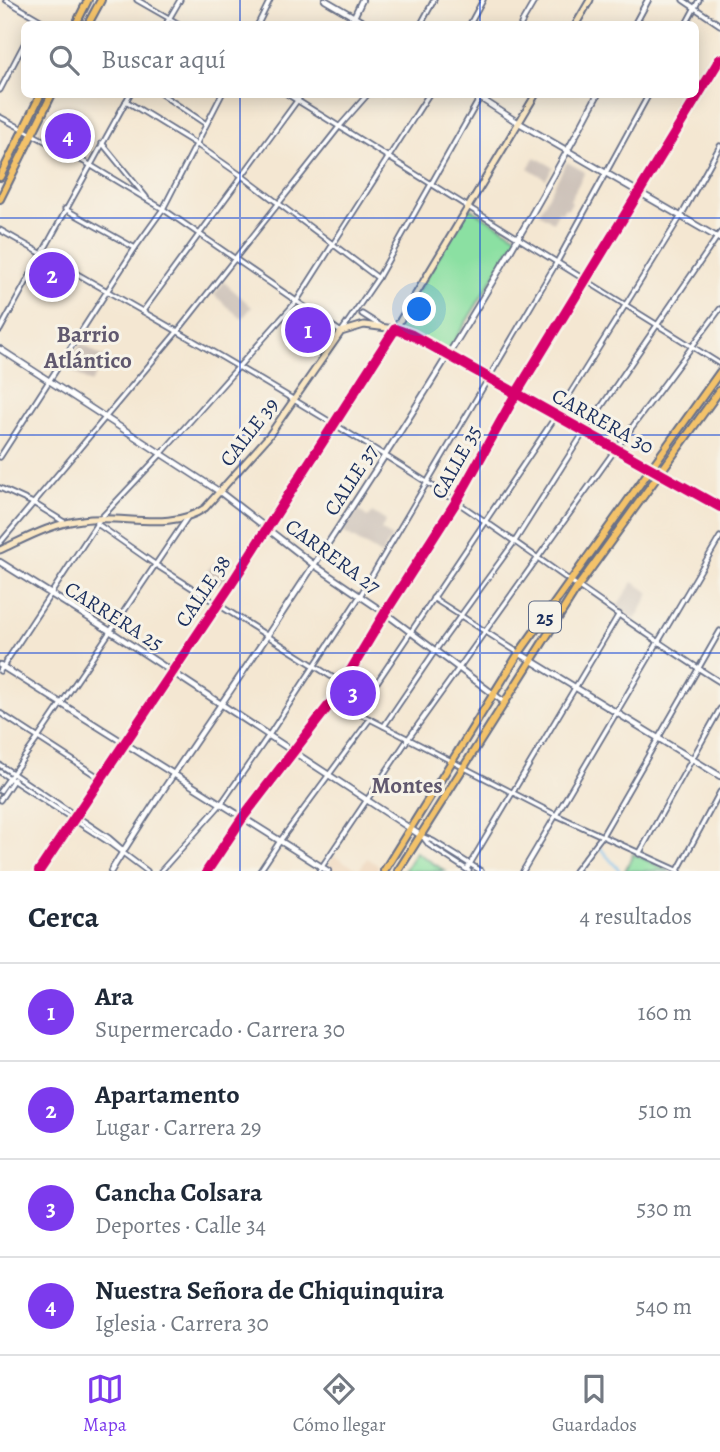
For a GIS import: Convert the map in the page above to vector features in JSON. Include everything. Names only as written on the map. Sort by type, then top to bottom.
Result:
[{"type":"main road","points":[[78,21],[89,0]]},
{"type":"main road","points":[[90,21],[101,0]]},
{"type":"main road","points":[[578,21],[590,0]]},
{"type":"main road","points":[[0,177],[39,98]]},
{"type":"main road","points":[[0,199],[50,98]]},
{"type":"main road","name":"CALLE 38","points":[[395,329],[534,98]]},
{"type":"main road","name":"CARRERA 30","points":[[341,332],[355,326],[395,329]]},
{"type":"main road","name":"CALLE 39","points":[[187,518],[205,508],[268,437],[341,332]]},
{"type":"main road","name":"25","points":[[384,871],[519,653],[720,372]]},
{"type":"main road","name":"25","points":[[398,871],[579,585],[720,390]]},
{"type":"main road","points":[[0,550],[66,523],[166,521],[187,518]]},
{"type":"street","points":[[6,0],[42,21]]},
{"type":"street","points":[[137,0],[174,21]]},
{"type":"street","points":[[170,19],[180,0]]},
{"type":"street","points":[[260,21],[270,0]]},
{"type":"street","points":[[325,0],[361,21]]},
{"type":"street","points":[[351,21],[362,0]]},
{"type":"street","points":[[423,21],[434,0]]},
{"type":"street","points":[[472,21],[483,0]]},
{"type":"street","points":[[523,21],[535,0]]},
{"type":"street","points":[[637,21],[649,0]]},
{"type":"street","points":[[683,0],[720,24]]},
{"type":"street","points":[[688,21],[699,0]]},
{"type":"street","points":[[0,90],[21,50]]},
{"type":"street","name":"CALLE 35","points":[[699,94],[720,59]]},
{"type":"street","points":[[0,330],[128,98]]},
{"type":"street","points":[[166,98],[206,124]]},
{"type":"street","points":[[0,457],[163,209],[220,98]]},
{"type":"street","points":[[292,98],[720,363]]},
{"type":"street","points":[[143,311],[300,98]]},
{"type":"street","points":[[0,543],[177,332],[364,98]]},
{"type":"street","points":[[328,871],[320,869],[243,817],[62,703],[1,668],[98,521],[296,302],[426,98]]},
{"type":"street","name":"CALLE 39","points":[[341,332],[378,278],[480,98]]},
{"type":"street","points":[[384,726],[515,541],[584,432],[719,236],[519,123],[482,98]]},
{"type":"street","name":"CALLE 37","points":[[111,871],[385,456],[568,151],[596,98]]},
{"type":"street","points":[[162,871],[221,804],[360,596],[557,262],[647,98]]},
{"type":"street","name":"CALLE 35","points":[[207,871],[243,817],[333,700],[384,613],[456,502],[516,394],[697,98]]},
{"type":"street","points":[[126,101],[197,144],[378,278]]},
{"type":"street","points":[[0,117],[90,165],[163,209],[341,332]]},
{"type":"street","points":[[102,143],[149,201]]},
{"type":"street","points":[[357,712],[556,416],[681,216],[720,146]]},
{"type":"street","points":[[65,209],[135,248]]},
{"type":"street","points":[[0,230],[239,366],[385,456],[515,541],[658,642],[720,682]]},
{"type":"street","points":[[320,869],[458,668],[720,309]]},
{"type":"street","name":"CARRERA 30","points":[[362,314],[381,326]]},
{"type":"street","name":"CARRERA 30","points":[[395,329],[412,335],[720,507]]},
{"type":"street","name":"CALLE 38","points":[[39,871],[268,528],[395,329]]},
{"type":"street","name":"CARRERA 27","points":[[0,349],[220,492],[314,565],[504,702]]},
{"type":"street","points":[[0,488],[66,523]]},
{"type":"street","name":"CALLE 39","points":[[0,800],[17,769],[187,518]]},
{"type":"street","points":[[98,521],[156,565],[342,684]]},
{"type":"street","points":[[523,871],[720,537]]},
{"type":"street","name":"CARRERA 25","points":[[0,562],[110,631],[421,836],[481,871]]},
{"type":"street","points":[[433,598],[530,661],[720,776]]},
{"type":"street","points":[[468,870],[573,687],[619,614]]},
{"type":"street","points":[[575,871],[601,836],[720,631]]},
{"type":"street","points":[[333,700],[556,815],[679,871],[720,792]]},
{"type":"street","points":[[639,853],[720,709]]},
{"type":"street","points":[[0,713],[100,778]]},
{"type":"street","points":[[260,871],[370,719]]},
{"type":"street","points":[[0,765],[76,815],[147,871]]},
{"type":"street","points":[[0,772],[124,853]]},
{"type":"street","name":"CALLE 39","points":[[0,791],[11,779]]},
{"type":"street","name":"CARRERA 25","points":[[421,836],[429,845],[468,870]]},
{"type":"shaded area","points":[[535,157],[553,167],[546,179],[528,168]]},
{"type":"shaded area","points":[[567,162],[585,172],[568,209],[565,208],[562,213],[559,211],[553,222],[539,213]]},
{"type":"shaded area","points":[[224,282],[252,307],[242,319],[214,295]]},
{"type":"shaded area","points":[[81,343],[106,359],[91,383],[66,367]]},
{"type":"shaded area","points":[[358,509],[368,518],[372,512],[386,521],[381,530],[392,537],[381,555],[343,532]]},
{"type":"shaded area","points":[[215,562],[229,577],[222,587],[204,574]]},
{"type":"shaded area","points":[[633,582],[650,593],[635,620],[616,607]]},
{"type":"shaded area","points":[[334,856],[359,870],[367,858],[379,866],[376,871],[334,871],[327,867]]},
{"type":"green space","points":[[468,207],[518,237],[446,355],[412,335],[395,329]]},
{"type":"green space","points":[[349,673],[374,686],[357,712],[333,700]]},
{"type":"green space","points":[[416,852],[445,871],[404,871]]},
{"type":"green space","points":[[633,854],[638,856],[670,871],[625,871]]},
{"type":"waterway","points":[[600,848],[620,871]]},
{"type":"cycle path","points":[[699,93],[720,59]]},
{"type":"cycle path","points":[[207,871],[243,817],[333,700],[456,502],[516,394],[696,98]]},
{"type":"cycle path","points":[[39,871],[230,586],[395,329],[412,335],[720,507]]},
{"type":"place","name":"Nuestra Señora de Chiquinquira","points":[[68,136]]},
{"type":"place","name":"Apartamento","points":[[52,275]]},
{"type":"place","name":"Ara","points":[[308,330]]},
{"type":"place","name":"Cancha Colsara","points":[[353,693]]},
{"type":"district","name":"Barrio Atlántico","points":[[88,347]]},
{"type":"district","name":"Montes","points":[[407,785]]}]
